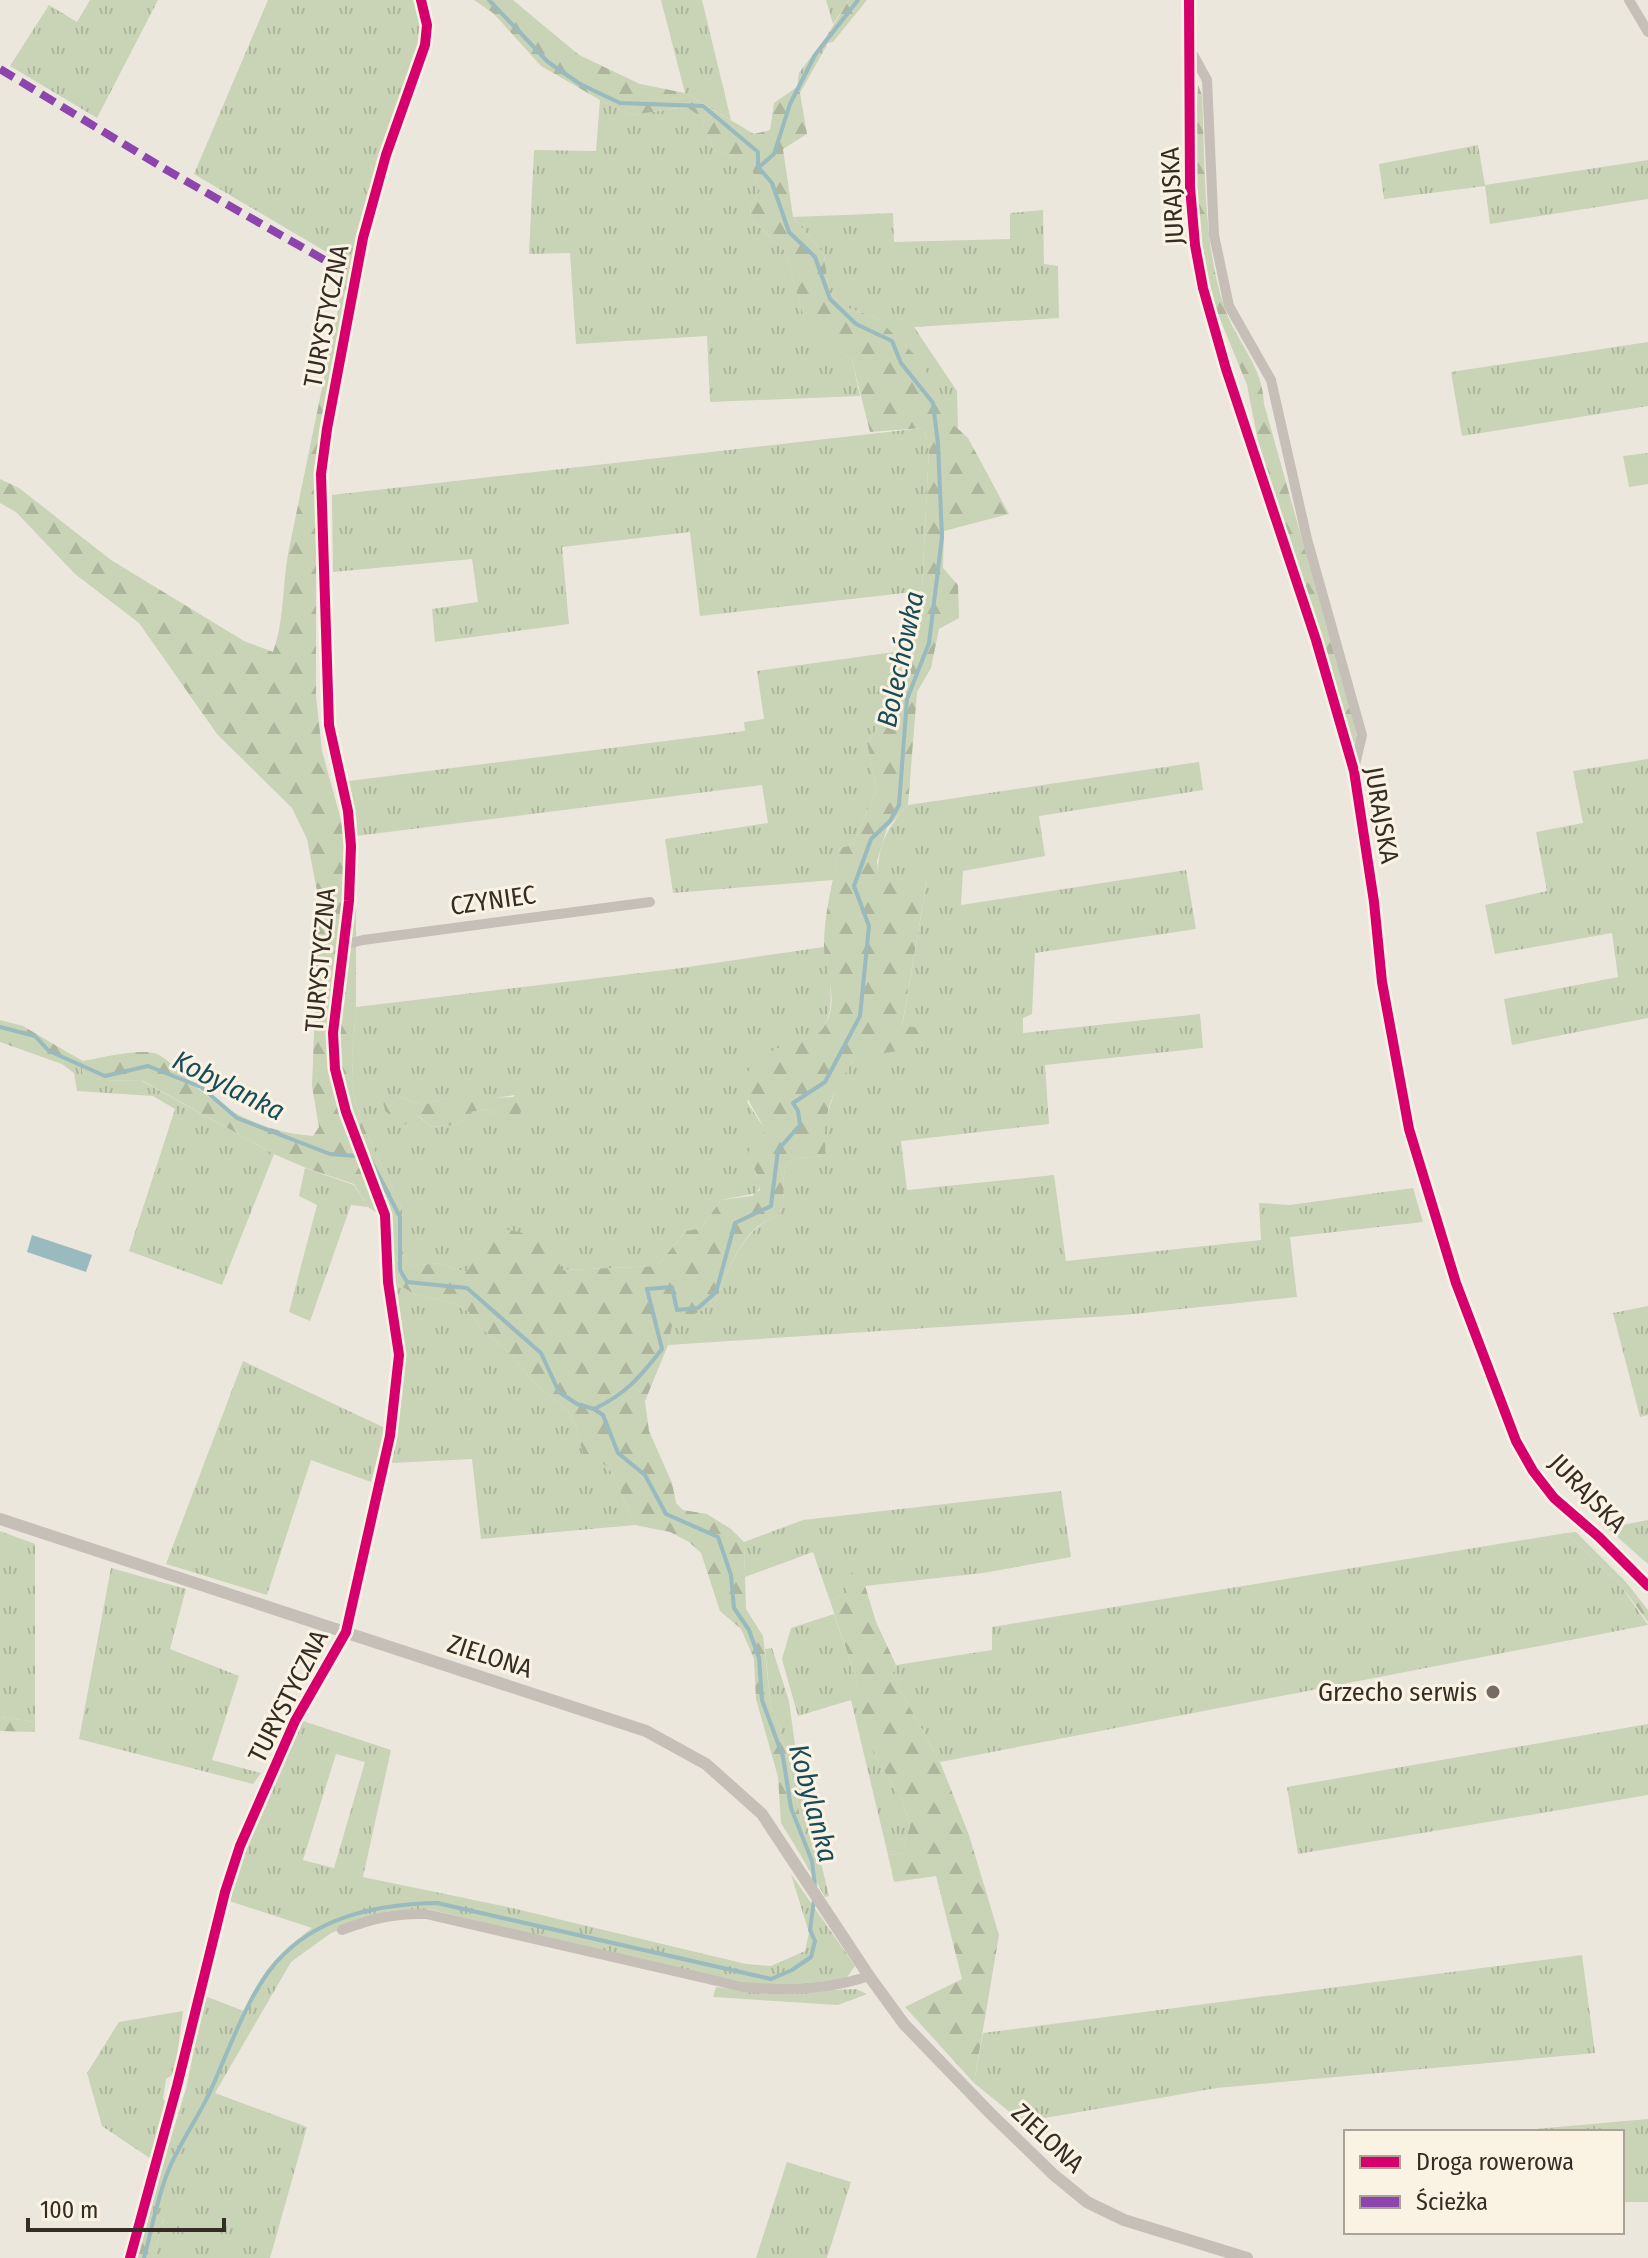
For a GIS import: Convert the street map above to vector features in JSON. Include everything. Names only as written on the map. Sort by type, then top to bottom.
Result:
[{"type":"street","name":"TURYSTYCZNA","points":[[177,2086],[212,1939],[240,1846],[295,1721],[346,1632],[390,1436],[399,1355],[388,1282],[385,1215],[346,1112],[335,1069],[333,1033],[349,901],[351,846],[348,811],[329,725],[321,474],[363,238],[386,155],[425,45],[427,25],[421,0]]},
{"type":"street","name":"JURAJSKA","points":[[1189,0],[1190,187],[1195,245],[1203,288],[1226,369],[1316,640],[1354,771],[1382,982],[1403,1099],[1456,1283],[1516,1441],[1533,1471],[1554,1498],[1648,1586]]},
{"type":"street","points":[[1629,0],[1648,32]]},
{"type":"street","name":"JURAJSKA","points":[[1191,51],[1207,80],[1214,235],[1229,306],[1271,380],[1307,539],[1362,735],[1354,771]]},
{"type":"street","name":"CZYNIEC","points":[[343,945],[650,902]]},
{"type":"street","name":"ZIELONA","points":[[0,1519],[646,1731],[706,1764],[762,1814],[904,2024],[1054,2175],[1087,2202],[1124,2220],[1247,2258]]},
{"type":"street","points":[[342,1930],[377,1917],[400,1913],[426,1914],[743,1987],[828,1987],[869,1976]]},
{"type":"green space","points":[[90,0],[158,0],[97,118],[10,66],[49,5],[77,22]]},
{"type":"green space","points":[[268,0],[413,0],[421,11],[417,58],[375,177],[352,265],[343,315],[337,315],[343,278],[340,260],[194,174]]},
{"type":"green space","points":[[474,0],[513,0],[579,55],[640,84],[685,93],[754,134],[770,130],[774,103],[797,87],[807,134],[783,149],[793,217],[824,254],[829,292],[845,307],[877,318],[922,362],[947,419],[968,438],[1009,514],[944,531],[943,568],[958,585],[959,618],[939,629],[931,668],[917,692],[908,805],[887,828],[877,861],[879,881],[927,880],[902,1026],[926,1028],[927,1046],[855,1058],[830,1104],[825,1128],[826,1156],[800,1158],[787,1163],[779,1212],[758,1226],[744,1242],[715,1303],[672,1326],[668,1345],[645,1401],[649,1431],[672,1483],[676,1503],[683,1510],[707,1514],[731,1529],[744,1542],[746,1609],[763,1636],[771,1707],[780,1728],[805,1837],[794,1844],[781,1823],[778,1777],[756,1699],[754,1659],[741,1629],[720,1611],[701,1553],[670,1532],[635,1525],[612,1473],[605,1465],[584,1458],[576,1426],[568,1411],[532,1381],[511,1354],[481,1328],[469,1312],[455,1304],[414,1294],[396,1283],[390,1250],[389,1211],[377,1213],[368,1207],[354,1184],[274,1154],[143,1081],[101,1080],[82,1073],[83,1061],[131,1053],[157,1054],[208,1096],[236,1113],[281,1131],[313,1136],[319,1127],[312,1086],[319,901],[307,839],[292,808],[217,734],[139,623],[75,574],[16,512],[0,503],[0,479],[19,488],[111,560],[244,641],[273,652],[280,627],[289,549],[337,315],[343,315],[316,483],[316,696],[322,751],[341,820],[356,836],[354,1097],[363,1126],[402,1209],[402,1250],[406,1260],[413,1266],[438,1263],[466,1272],[485,1238],[498,1230],[507,1230],[551,1243],[562,1270],[657,1266],[686,1231],[701,1228],[721,1200],[752,1196],[760,1190],[748,1156],[750,1147],[764,1134],[747,1095],[747,1073],[768,1053],[818,1034],[828,1019],[832,1001],[824,934],[840,848],[852,845],[877,790],[867,743],[880,724],[884,688],[906,663],[922,591],[929,447],[923,428],[870,432],[852,360],[807,329],[785,251],[751,219],[750,207],[760,191],[753,173],[739,159],[714,151],[700,116],[686,107],[632,115],[600,100],[541,66],[493,13]]},
{"type":"green space","points":[[661,0],[702,0],[731,120],[685,93]]},
{"type":"green space","points":[[826,0],[849,0],[833,24]]},
{"type":"green space","points":[[849,0],[867,0],[833,42],[826,37]]},
{"type":"green space","points":[[826,37],[833,42],[828,43],[800,93],[797,87],[799,73]]},
{"type":"green space","points":[[1198,85],[1202,95],[1209,232],[1218,285],[1230,321],[1263,390],[1264,404],[1355,728],[1357,738],[1352,746],[1317,624],[1258,441],[1247,385],[1207,287],[1193,187]]},
{"type":"green space","points":[[600,100],[632,115],[686,107],[700,116],[714,151],[745,162],[760,191],[750,207],[751,219],[785,251],[807,328],[852,360],[860,396],[710,402],[707,336],[576,344],[570,253],[529,254],[534,150],[596,151]]},
{"type":"green space","points":[[1478,145],[1485,185],[1648,160],[1648,199],[1490,224],[1485,186],[1384,199],[1379,164]]},
{"type":"green space","points":[[1043,210],[1044,264],[1058,266],[1059,318],[914,327],[957,391],[958,430],[947,419],[921,362],[877,318],[845,307],[829,292],[824,254],[793,217],[893,213],[894,242],[1010,239],[1010,213]]},
{"type":"green space","points":[[1648,342],[1648,406],[1462,436],[1451,372]]},
{"type":"green space","points":[[923,428],[929,447],[922,591],[700,616],[690,532],[562,547],[569,624],[435,642],[432,609],[478,602],[472,559],[333,572],[332,495]]},
{"type":"green space","points":[[1648,453],[1648,484],[1629,487],[1623,456]]},
{"type":"green space","points":[[909,650],[906,664],[884,688],[880,724],[867,743],[877,790],[852,845],[840,848],[833,880],[673,893],[665,839],[768,823],[762,785],[356,836],[346,789],[349,781],[745,731],[744,722],[764,719],[757,671]]},
{"type":"green space","points":[[1648,759],[1648,1018],[1512,1045],[1504,999],[1618,977],[1612,933],[1495,954],[1485,905],[1547,891],[1536,832],[1583,823],[1573,771]]},
{"type":"green space","points":[[1199,762],[1203,790],[1039,816],[1045,856],[963,871],[961,905],[1186,870],[1196,929],[1035,953],[1032,1014],[1023,1018],[1023,1033],[1200,1014],[1203,1048],[1045,1065],[1049,1124],[901,1141],[907,1190],[1054,1175],[1066,1261],[1261,1240],[1259,1203],[1290,1205],[1413,1188],[1423,1222],[1290,1237],[1297,1297],[1124,1315],[668,1345],[672,1325],[715,1303],[744,1242],[779,1212],[787,1163],[800,1158],[826,1156],[823,1127],[837,1085],[855,1058],[902,1027],[927,881],[878,881],[878,869],[884,839],[908,805]]},
{"type":"green space","points":[[824,947],[831,1002],[824,1027],[815,1037],[802,1044],[776,1049],[747,1102],[764,1128],[764,1134],[750,1153],[760,1185],[757,1193],[721,1200],[701,1228],[686,1231],[657,1266],[562,1270],[486,1236],[476,1260],[466,1272],[438,1263],[413,1266],[406,1260],[402,1250],[402,1209],[363,1126],[354,1097],[352,1061],[356,1007],[674,969]],"holes":[[[394,1095],[423,1105],[445,1098],[485,1099],[515,1095],[496,1115],[487,1109],[470,1112],[458,1123],[431,1127]]]},
{"type":"green space","points":[[0,1020],[23,1026],[67,1052],[62,1064],[0,1042]]},
{"type":"green space","points":[[67,1052],[83,1061],[82,1073],[101,1080],[142,1081],[274,1154],[222,1285],[129,1251],[175,1109],[153,1096],[77,1091],[74,1073],[62,1064]]},
{"type":"green space","points":[[394,1095],[423,1105],[445,1098],[521,1097],[523,1103],[516,1130],[504,1130],[496,1115],[487,1109],[470,1112],[453,1125],[431,1127],[419,1116],[404,1125],[385,1111],[383,1101]]},
{"type":"green space","points":[[305,1168],[354,1185],[368,1207],[351,1205],[310,1321],[289,1312],[317,1205],[299,1196]]},
{"type":"green space","points":[[396,1283],[414,1294],[455,1304],[469,1312],[481,1328],[511,1354],[532,1381],[568,1411],[576,1426],[584,1457],[605,1465],[612,1473],[635,1525],[481,1539],[472,1459],[391,1463],[406,1356]]},
{"type":"green space","points":[[1648,1306],[1648,1415],[1640,1417],[1613,1313]]},
{"type":"green space","points":[[243,1361],[385,1428],[371,1482],[311,1460],[267,1595],[166,1564]]},
{"type":"green space","points":[[1061,1491],[1071,1557],[983,1573],[865,1586],[859,1570],[851,1573],[849,1592],[830,1601],[813,1552],[745,1577],[744,1542],[803,1520]]},
{"type":"green space","points":[[1648,1520],[1648,1564],[1607,1528]]},
{"type":"green space","points":[[0,1531],[35,1544],[35,1722],[0,1717]]},
{"type":"green space","points":[[1576,1532],[1626,1582],[1648,1610],[1648,1622],[1619,1583],[1566,1533]]},
{"type":"green space","points":[[1566,1533],[1619,1583],[1648,1625],[940,1762],[892,1675],[896,1665],[992,1650],[992,1627]]},
{"type":"green space","points":[[111,1568],[186,1589],[170,1649],[239,1676],[212,1760],[261,1773],[253,1784],[79,1739]]},
{"type":"green space","points":[[860,1569],[876,1622],[896,1665],[892,1675],[940,1762],[969,1835],[999,1935],[974,2083],[905,2007],[962,1979],[936,1876],[894,1882],[888,1855],[905,1853],[904,1843],[910,1827],[902,1800],[874,1755],[857,1698],[856,1678],[830,1601],[848,1592],[851,1573]]},
{"type":"green space","points":[[834,1614],[856,1678],[858,1698],[874,1755],[902,1800],[910,1827],[904,1843],[906,1853],[888,1855],[851,1700],[798,1716],[782,1659],[791,1628]]},
{"type":"green space","points":[[772,1648],[789,1701],[798,1767],[829,1896],[825,1897],[794,1844],[805,1836],[780,1728],[771,1707],[765,1649]]},
{"type":"green space","points":[[0,1717],[35,1722],[35,1732],[0,1731]]},
{"type":"green space","points":[[303,1721],[391,1750],[363,1877],[512,1908],[746,1964],[771,1966],[805,1951],[809,1933],[791,1874],[855,1966],[845,1980],[763,1986],[638,1960],[428,1909],[389,1911],[331,1933],[291,1962],[215,2093],[307,2127],[270,2258],[153,2258],[164,2219],[147,2215],[186,2089],[205,1996],[244,2011],[257,1985],[272,1965],[289,1946],[312,1928],[226,1900],[243,1851]],"holes":[[[336,1754],[365,1762],[334,1868],[303,1860]]]},
{"type":"green space","points":[[1648,1724],[1648,1795],[1298,1854],[1287,1787]]},
{"type":"green space","points":[[1582,1955],[1595,2053],[1217,2088],[1022,2122],[974,2083],[983,2033]]},
{"type":"green space","points":[[716,1987],[760,1993],[856,1989],[867,1994],[838,2005],[713,1997]]},
{"type":"green space","points":[[183,2011],[175,2073],[166,2079],[163,2099],[167,2104],[157,2153],[151,2159],[102,2126],[87,2073],[119,2022]]},
{"type":"green space","points":[[1648,2119],[1648,2202],[1624,2202],[1624,2130],[1523,2130]]},
{"type":"green space","points":[[787,2162],[851,2182],[827,2258],[756,2258]]},
{"type":"green space","points":[[147,2215],[164,2218],[153,2258],[136,2258]]},
{"type":"water","points":[[32,1235],[92,1255],[86,1272],[27,1252]]},
{"type":"waterway","name":"Bolechówka","points":[[489,0],[548,62],[580,84],[620,103],[703,106],[758,152],[758,167],[772,183],[789,232],[815,257],[830,299],[856,324],[892,341],[901,363],[933,403],[938,444],[942,537],[929,643],[907,699],[899,805],[890,821],[871,839],[854,886],[869,926],[860,1016],[825,1082],[793,1103],[800,1125],[778,1150],[771,1206],[735,1223],[716,1292],[698,1308],[677,1310],[672,1287],[647,1289],[662,1349],[632,1384],[594,1409]]},
{"type":"waterway","points":[[759,167],[774,154],[790,104],[815,55],[858,0]]},
{"type":"waterway","name":"Kobylanka","points":[[0,1027],[35,1036],[49,1051],[105,1076],[148,1066],[201,1087],[237,1118],[330,1154],[356,1156]]},
{"type":"waterway","name":"Kobylanka","points":[[368,1155],[400,1217],[400,1270],[407,1282],[467,1288],[541,1353],[559,1392],[603,1415],[618,1453],[645,1475],[666,1514],[718,1537],[731,1575],[734,1608],[749,1630],[759,1658],[762,1700],[783,1757],[791,1808],[812,1861],[815,1887]]},
{"type":"waterway","name":"Kobylanka","points":[[144,2258],[169,2169],[209,2094],[251,2001],[284,1954],[318,1929],[376,1909],[437,1903],[771,1979],[811,1957],[815,1941],[810,1930],[814,1900]]},
{"type":"marked path","points":[[0,69],[165,169],[356,278]]},
{"type":"cycle path","points":[[130,2258],[225,1892],[240,1846],[295,1721],[346,1632],[390,1436],[399,1355],[388,1282],[385,1215],[346,1112],[335,1069],[333,1033],[349,901],[351,846],[348,811],[329,725],[321,474],[363,238],[386,155],[425,45],[427,25],[421,0]]},
{"type":"cycle path","points":[[1189,0],[1190,187],[1195,245],[1203,288],[1226,369],[1316,640],[1354,771],[1374,902],[1382,982],[1409,1129],[1456,1283],[1516,1441],[1533,1471],[1554,1498],[1648,1586]]},
{"type":"place","name":"Grzecho serwis","points":[[1493,1692]]}]
